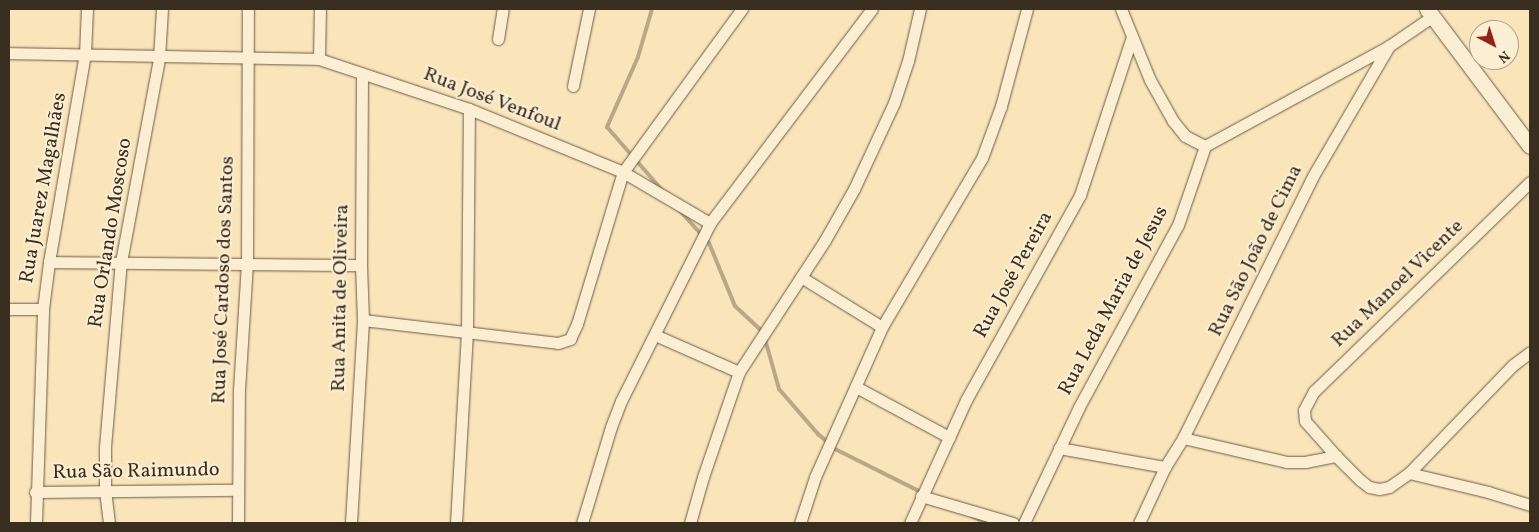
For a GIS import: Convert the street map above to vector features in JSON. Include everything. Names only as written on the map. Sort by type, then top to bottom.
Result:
[{"type":"main road","points":[[1430,12],[1530,146]]},
{"type":"street","name":"Rua Juarez Magalhães","points":[[36,523],[35,492],[43,309],[49,262],[85,54],[88,9]]},
{"type":"street","name":"Rua Orlando Moscoso","points":[[109,523],[105,491],[105,437],[121,262],[159,58],[162,9]]},
{"type":"street","name":"Rua José Cardoso dos Santos","points":[[238,523],[239,390],[247,264],[246,56],[248,9]]},
{"type":"street","points":[[320,9],[320,59]]},
{"type":"street","points":[[498,39],[502,9]]},
{"type":"street","points":[[573,86],[589,9]]},
{"type":"street","points":[[363,320],[558,343],[570,340],[577,324],[623,172],[742,9]]},
{"type":"street","points":[[582,523],[611,427],[710,223],[872,9]]},
{"type":"street","points":[[690,523],[703,476],[738,372],[801,277],[854,189],[890,111],[908,61],[920,9]]},
{"type":"street","points":[[800,523],[815,477],[882,326],[982,158],[1001,106],[1026,9]]},
{"type":"street","points":[[1121,9],[1150,80],[1173,121],[1185,136],[1196,143],[1206,146],[1389,46]]},
{"type":"street","name":"Rua São João de Cima","points":[[1140,523],[1166,467],[1183,438],[1313,176],[1389,46],[1430,12]]},
{"type":"street","name":"Rua José Pereira","points":[[910,523],[966,400],[1080,195],[1132,37]]},
{"type":"street","name":"Rua José Venfoul","points":[[9,53],[85,54],[159,58],[246,56],[320,59],[469,108],[623,172],[710,223]]},
{"type":"street","name":"Rua Anita de Oliveira","points":[[351,523],[363,320],[361,265],[362,74]]},
{"type":"street","points":[[456,523],[467,333],[469,108]]},
{"type":"street","name":"Rua Leda Maria de Jesus","points":[[1024,523],[1079,406],[1178,225],[1206,146]]},
{"type":"street","name":"Rua Manoel Vicente","points":[[1336,456],[1305,421],[1304,410],[1314,391],[1530,182]]},
{"type":"street","points":[[49,262],[361,265]]},
{"type":"street","points":[[801,277],[882,326]]},
{"type":"street","points":[[9,309],[43,309]]},
{"type":"street","points":[[654,335],[738,372]]},
{"type":"street","points":[[1183,438],[1287,462],[1305,462],[1336,456],[1369,487],[1378,489],[1389,487],[1409,473],[1513,365],[1530,352]]},
{"type":"street","points":[[856,387],[949,437]]},
{"type":"street","points":[[1060,448],[1166,467]]},
{"type":"street","points":[[1409,473],[1488,492],[1530,505]]},
{"type":"street","name":"Rua São Raimundo","points":[[35,492],[238,490]]},
{"type":"street","points":[[921,496],[1013,523]]},
{"type":"waterway","points":[[652,9],[638,57],[607,127],[662,190]]},
{"type":"waterway","points":[[681,212],[709,243],[735,306],[763,332],[779,389],[818,434],[835,449],[923,493]]},
{"type":"waterway","points":[[970,515],[986,523]]}]
